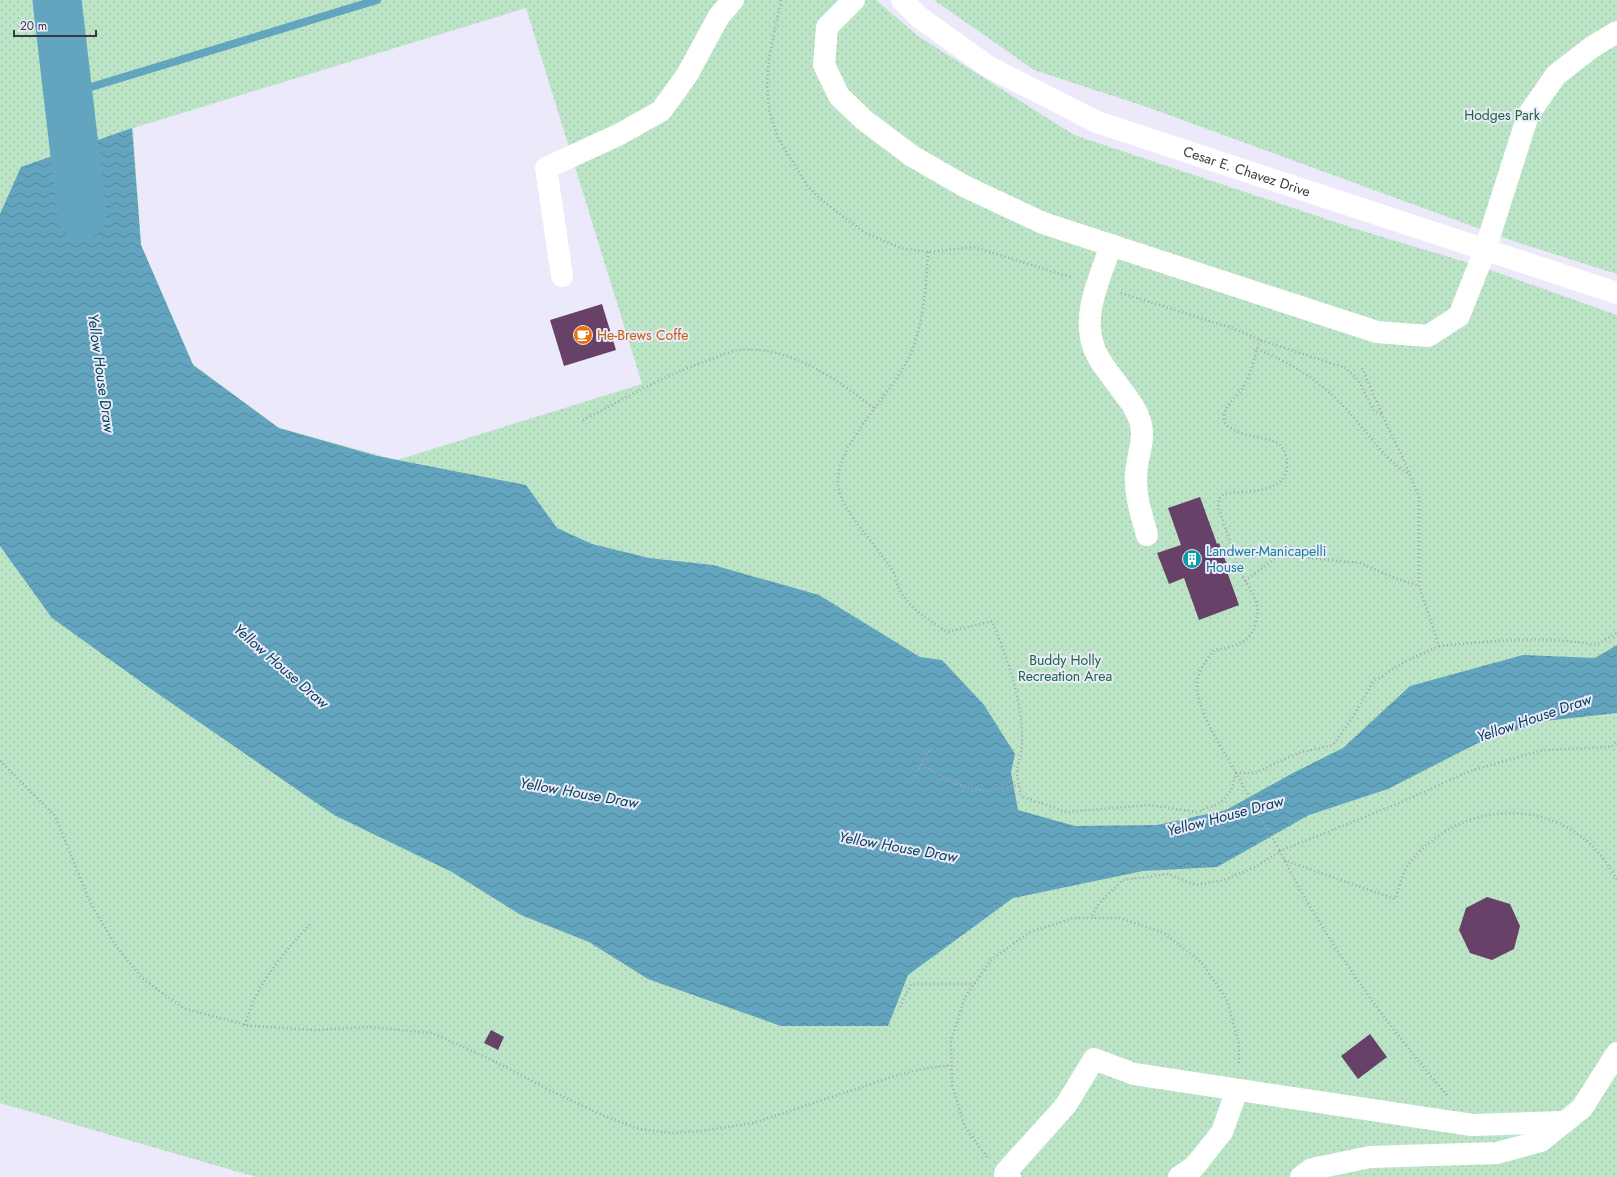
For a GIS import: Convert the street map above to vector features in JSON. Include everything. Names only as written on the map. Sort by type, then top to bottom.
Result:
[{"type":"street","points":[[562,276],[546,168],[618,135],[661,111],[687,75],[719,16],[732,0]]},
{"type":"street","points":[[854,0],[827,27],[824,65],[839,96],[864,120],[912,156],[964,186],[1043,223],[1377,332],[1428,336],[1459,316],[1485,250],[1528,115],[1556,75],[1592,47],[1617,32]]},
{"type":"street","name":"Cesar E. Chavez Drive","points":[[902,0],[919,17],[989,67],[1097,122],[1617,293]]},
{"type":"street","points":[[1112,245],[1097,286],[1089,317],[1093,345],[1106,370],[1133,405],[1142,425],[1136,482],[1137,500],[1147,535]]},
{"type":"street","points":[[1301,1177],[1312,1169],[1370,1157],[1497,1153],[1541,1141],[1582,1108],[1617,1052]]},
{"type":"street","points":[[1008,1175],[1066,1105],[1094,1059],[1134,1074],[1472,1125],[1564,1122]]},
{"type":"street","points":[[1179,1177],[1194,1167],[1222,1132],[1238,1090]]},
{"type":"path","points":[[781,0],[769,58],[767,84],[769,110],[776,131],[808,187],[843,218],[866,233],[901,248],[928,252],[974,247],[1235,329],[1260,340],[1346,368],[1358,380],[1374,412],[1382,415]]},
{"type":"path","points":[[928,252],[926,289],[917,334],[910,354],[894,382],[857,433],[843,458],[838,484],[847,511],[892,571],[900,590],[915,611],[948,632],[992,621],[1006,656],[1014,682],[1022,745],[1017,773],[1021,796],[1066,812],[1149,805],[1197,812],[1220,803],[1231,792],[1236,773]]},
{"type":"path","points":[[1260,340],[1245,385],[1226,410],[1224,418],[1226,424],[1238,433],[1277,442],[1283,446],[1286,455],[1287,468],[1284,477],[1277,485],[1269,488],[1224,494],[1218,499],[1218,507],[1238,567],[1258,608],[1255,627],[1243,642],[1231,648],[1214,650],[1203,666],[1198,677],[1197,692],[1202,710],[1246,789],[1272,840],[1280,851],[1296,884],[1377,1007],[1472,1125]]},
{"type":"path","points":[[1257,349],[1285,360],[1303,370],[1348,411],[1395,466],[1410,475]]},
{"type":"path","points":[[583,420],[666,378],[700,363],[738,350],[769,352],[794,359],[850,390],[875,409]]},
{"type":"path","points":[[1362,368],[1419,497],[1419,586],[1439,646]]},
{"type":"path","points":[[1245,581],[1279,555],[1360,562],[1395,578],[1419,586]]},
{"type":"path","points":[[1236,773],[1255,773],[1298,753],[1332,745],[1351,720],[1373,682],[1404,662],[1439,646],[1540,639],[1568,640],[1596,645],[1617,633]]},
{"type":"path","points":[[1091,918],[1099,903],[1123,880],[1168,874],[1196,885],[1224,880],[1257,866],[1280,851],[1397,804],[1470,771],[1543,750],[1611,747],[1617,743]]},
{"type":"path","points":[[912,779],[930,749]]},
{"type":"path","points":[[0,761],[55,816],[90,904],[116,946],[142,978],[183,1008],[245,1025],[315,1030],[370,1026],[432,1033],[492,1060],[549,1090],[602,1115],[639,1129],[672,1133],[701,1132],[752,1123],[895,1076],[922,1069],[951,1065]]},
{"type":"path","points":[[921,765],[952,782],[985,791],[1019,785]]},
{"type":"path","points":[[1284,860],[1395,899],[1408,866],[1437,836],[1462,822],[1486,815],[1511,813],[1541,817],[1562,825],[1584,838],[1602,857],[1617,880]]},
{"type":"path","points":[[1008,1175],[992,1163],[965,1127],[952,1085],[951,1041],[965,997],[992,959],[1030,932],[1074,918],[1120,918],[1164,933],[1201,962],[1227,1000],[1239,1044],[1238,1090]]},
{"type":"path","points":[[245,1025],[250,1007],[261,984],[279,958],[310,924]]},
{"type":"path","points":[[900,1007],[911,984],[974,984]]},
{"type":"green space","name":"Buddy Holly Recreation Area","points":[[0,0],[876,0],[918,36],[1074,135],[1356,229],[1479,266],[1617,315],[1617,1177],[256,1177],[0,1103]],"holes":[[[526,8],[642,384],[397,460],[279,428],[193,364],[141,245],[133,128]]]},
{"type":"green space","name":"Hodges Park","points":[[934,0],[1617,0],[1617,274],[1516,242],[1147,107],[1034,70]]},
{"type":"water","points":[[132,128],[141,245],[193,365],[279,428],[377,456],[526,485],[557,528],[592,544],[649,558],[713,565],[819,595],[920,657],[942,660],[984,705],[1015,754],[1011,772],[1018,810],[1075,826],[1157,825],[1226,810],[1293,773],[1343,748],[1410,686],[1523,655],[1595,658],[1617,645],[1617,713],[1545,721],[1476,744],[1388,789],[1309,815],[1217,867],[1143,871],[1013,898],[908,975],[888,1026],[781,1026],[648,979],[589,942],[521,915],[452,872],[334,815],[151,689],[52,618],[0,546],[0,214],[21,167]]},
{"type":"building","name":"He-Brews Coffe","points":[[602,304],[616,350],[564,366],[550,320]]},
{"type":"building","name":"Landwer-Manicapelli House","points":[[1200,497],[1217,544],[1219,543],[1227,565],[1225,566],[1239,605],[1199,620],[1184,578],[1169,584],[1157,553],[1181,545],[1168,508]]},
{"type":"building","points":[[1487,897],[1510,904],[1520,926],[1514,949],[1492,960],[1470,953],[1459,930],[1466,908]]},
{"type":"building","points":[[491,1030],[504,1037],[498,1050],[484,1043]]},
{"type":"building","points":[[1370,1034],[1387,1057],[1358,1079],[1341,1056]]},
{"type":"waterway","name":"Yellow House Draw","points":[[57,0],[82,215]]},
{"type":"waterway","points":[[68,94],[377,0]]},
{"type":"place","name":"He-Brews Coffe","points":[[583,335]]},
{"type":"place","name":"Landwer-Manicapelli House","points":[[1192,559]]}]
